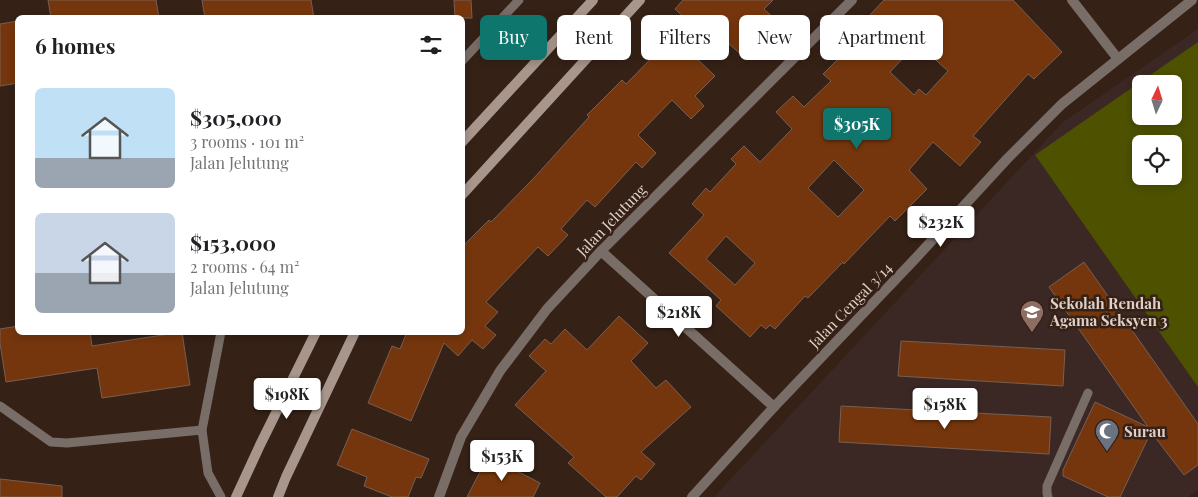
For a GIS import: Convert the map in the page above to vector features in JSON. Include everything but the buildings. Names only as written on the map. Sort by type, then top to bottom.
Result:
[{"type":"main road","points":[[465,139],[593,0]]},
{"type":"main road","points":[[465,192],[640,0]]},
{"type":"main road","points":[[236,497],[315,335]]},
{"type":"main road","points":[[278,497],[354,335]]},
{"type":"main road","points":[[282,497],[286,477]]},
{"type":"street","name":"Jalan Jelutung","points":[[440,497],[461,437],[500,372],[547,309],[601,251],[852,0]]},
{"type":"street","points":[[1072,0],[1118,59]]},
{"type":"street","name":"Jalan Cengal 3/14","points":[[692,497],[1007,159],[1062,104],[1192,0]]},
{"type":"street","points":[[601,251],[774,407]]},
{"type":"lane","points":[[465,58],[519,0]]},
{"type":"lane","points":[[220,335],[202,430],[208,473],[221,497]]},
{"type":"lane","points":[[1048,497],[1048,486],[1088,393]]},
{"type":"lane","points":[[0,406],[51,442],[67,443],[202,430]]},
{"type":"shaded area","name":"Sekolah Rendah Agama Seksyen 3","points":[[1198,29],[1198,489],[1188,497],[714,497],[1063,122]]},
{"type":"shaded area","points":[[1198,42],[1198,387],[1035,155],[1132,88],[1132,125],[1182,125],[1182,75],[1150,75]]},
{"type":"place","name":"Sekolah Rendah Agama Seksyen 3","points":[[1032,333]]},
{"type":"place","name":"Surau","points":[[1107,452]]}]
